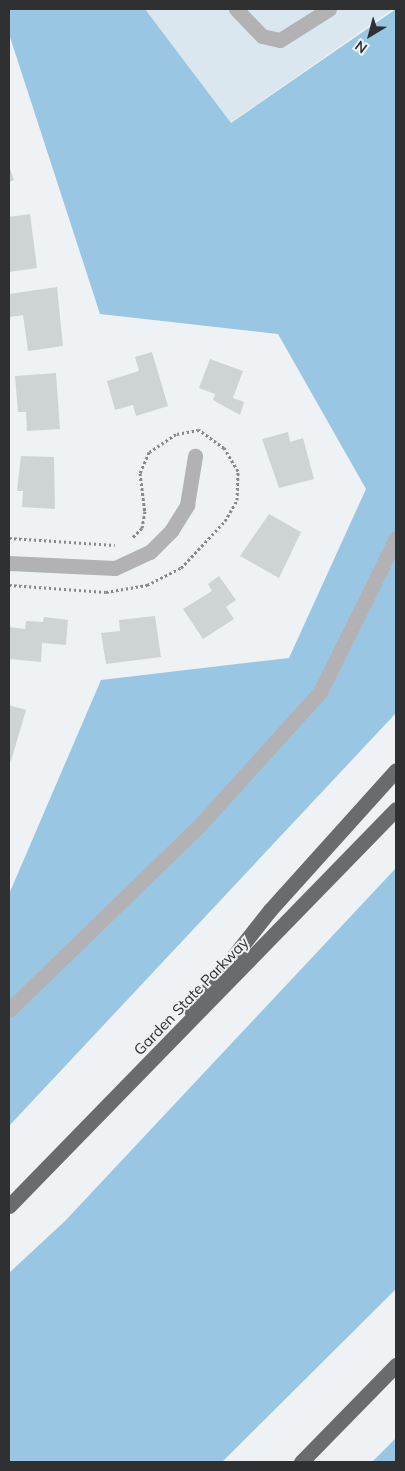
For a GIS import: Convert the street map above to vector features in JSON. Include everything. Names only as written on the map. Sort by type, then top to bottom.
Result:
[{"type":"highway","points":[[167,1045],[270,910],[396,770]]},
{"type":"highway","name":"Garden State Parkway","points":[[9,1206],[396,809]]},
{"type":"highway","points":[[301,1462],[396,1365]]},
{"type":"street","points":[[236,9],[262,36],[280,40],[330,9]]},
{"type":"street","points":[[9,563],[115,568],[150,552],[171,532],[187,505],[195,456]]},
{"type":"street","points":[[9,1010],[198,827],[320,692],[396,538]]},
{"type":"path","points":[[9,538],[112,546],[130,540],[142,528],[146,511],[140,473],[149,452],[176,434],[199,430],[214,439],[238,471],[237,500],[225,521],[193,560],[165,578],[106,592],[9,585]]},
{"type":"shaded area","points":[[9,9],[145,9],[231,123],[396,9],[396,713],[9,1126],[9,894],[101,680],[289,658],[366,489],[278,334],[100,314],[9,34]]},
{"type":"shaded area","points":[[145,9],[393,9],[230,123]]},
{"type":"shaded area","points":[[396,868],[396,1289],[222,1462],[9,1462],[9,1273],[65,1221]]},
{"type":"shaded area","points":[[396,1438],[396,1462],[372,1462]]},
{"type":"building","points":[[9,166],[14,180],[9,182]]},
{"type":"building","points":[[30,214],[37,268],[9,272],[9,217]]},
{"type":"building","points":[[57,287],[63,346],[28,351],[23,315],[10,317],[9,294]]},
{"type":"building","points":[[152,352],[168,406],[136,416],[133,405],[115,410],[107,381],[139,371],[135,357]]},
{"type":"building","points":[[210,359],[243,371],[233,398],[244,402],[240,415],[213,400],[215,394],[199,388]]},
{"type":"building","points":[[56,373],[60,429],[27,431],[26,412],[18,412],[15,376]]},
{"type":"building","points":[[288,432],[290,442],[303,438],[314,479],[279,488],[262,439]]},
{"type":"building","points":[[21,456],[54,457],[55,509],[22,507],[23,491],[17,491]]},
{"type":"building","points":[[269,514],[301,532],[279,578],[240,556]]},
{"type":"building","points":[[219,576],[236,600],[226,607],[234,619],[203,639],[183,609],[212,591],[208,584]]},
{"type":"building","points":[[155,616],[161,657],[106,664],[101,633],[120,631],[119,620]]},
{"type":"building","points":[[44,617],[68,620],[66,645],[42,643],[41,662],[9,659],[9,627],[25,629],[26,621],[43,622]]},
{"type":"building","points":[[9,705],[26,710],[11,761],[9,760]]}]
